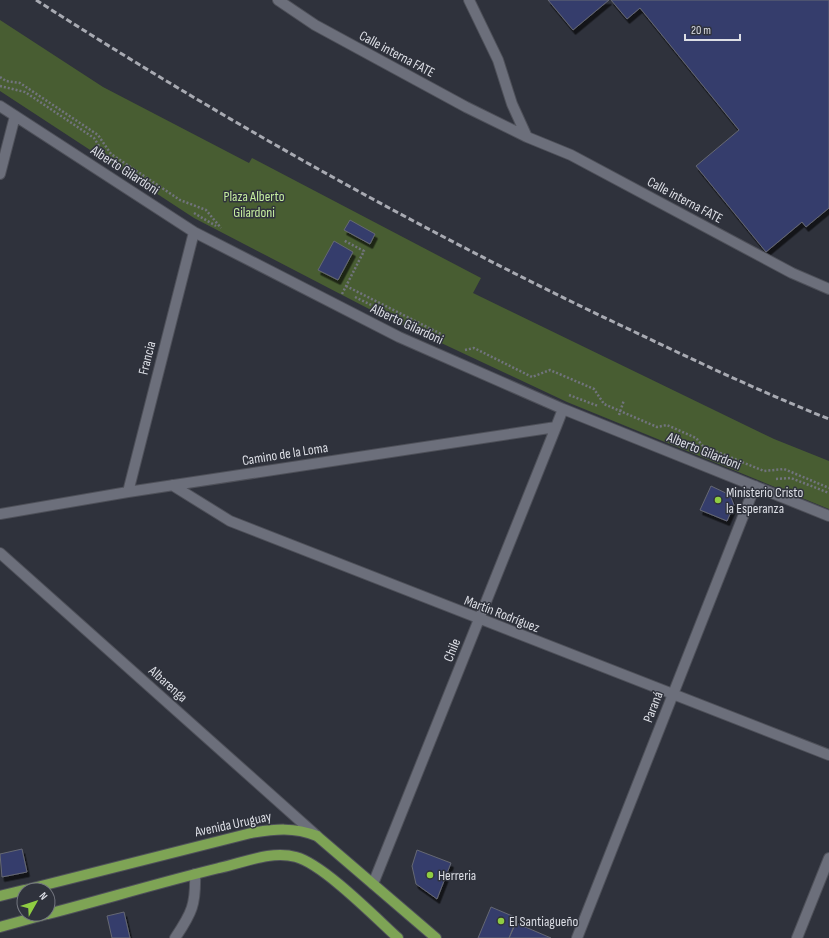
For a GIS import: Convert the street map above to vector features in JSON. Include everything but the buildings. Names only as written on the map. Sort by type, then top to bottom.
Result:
[{"type":"main road","name":"Avenida Uruguay","points":[[56,882],[251,833],[278,828],[295,829],[317,836],[436,938]]},
{"type":"main road","points":[[56,912],[195,874],[269,856],[283,855],[297,857],[328,876],[398,938]]},
{"type":"main road","name":"Avenida Uruguay","points":[[0,896],[16,892]]},
{"type":"main road","points":[[0,927],[18,922]]},
{"type":"street","name":"Calle interna FATE","points":[[278,0],[315,25],[466,107],[527,137],[571,155],[792,273],[829,289]]},
{"type":"street","points":[[469,0],[498,60],[512,104],[527,137]]},
{"type":"street","name":"Alberto Gilardoni","points":[[0,106],[194,232],[399,337],[563,409],[829,516]]},
{"type":"street","points":[[0,174],[15,116]]},
{"type":"street","name":"Francia","points":[[128,492],[194,232]]},
{"type":"street","points":[[556,427],[563,409]]},
{"type":"street","name":"Camino de la Loma","points":[[0,514],[172,485],[556,427]]},
{"type":"street","name":"Chile","points":[[373,884],[556,427]]},
{"type":"street","name":"Martín Rodríguez","points":[[172,485],[230,522],[829,756]]},
{"type":"street","name":"Paraná","points":[[577,938],[754,486]]},
{"type":"street","name":"Albarenga","points":[[0,553],[317,836]]},
{"type":"street","points":[[797,938],[829,858]]},
{"type":"street","points":[[175,938],[192,910],[196,896],[195,874]]},
{"type":"path","points":[[0,77],[6,81],[20,83],[98,135],[111,154],[180,200],[206,210],[218,227]]},
{"type":"path","points":[[0,86],[25,92],[94,138],[107,158]]},
{"type":"path","points":[[187,209],[225,230]]},
{"type":"path","points":[[336,305],[364,251],[343,240]]},
{"type":"path","points":[[346,286],[445,336]]},
{"type":"path","points":[[337,287],[412,326]]},
{"type":"path","points":[[460,350],[474,348],[532,376],[550,370],[594,389],[604,404],[620,411],[657,426],[667,426],[696,438],[703,446],[764,470],[784,469],[829,488]]},
{"type":"path","points":[[619,415],[624,400]]},
{"type":"green space","name":"Plaza Alberto Gilardoni","points":[[0,20],[103,87],[249,163],[252,158],[481,278],[473,293],[774,439],[829,461],[829,509],[567,402],[373,311],[194,218],[0,91]]},
{"type":"railway","points":[[36,0],[104,43],[243,126],[455,243],[527,280],[685,356],[771,395],[829,419]]},
{"type":"place","name":"Ministerio Cristo la Esperanza","points":[[718,500]]},
{"type":"place","name":"Herreria","points":[[430,875]]},
{"type":"place","name":"El Santiagueño","points":[[501,921]]}]
